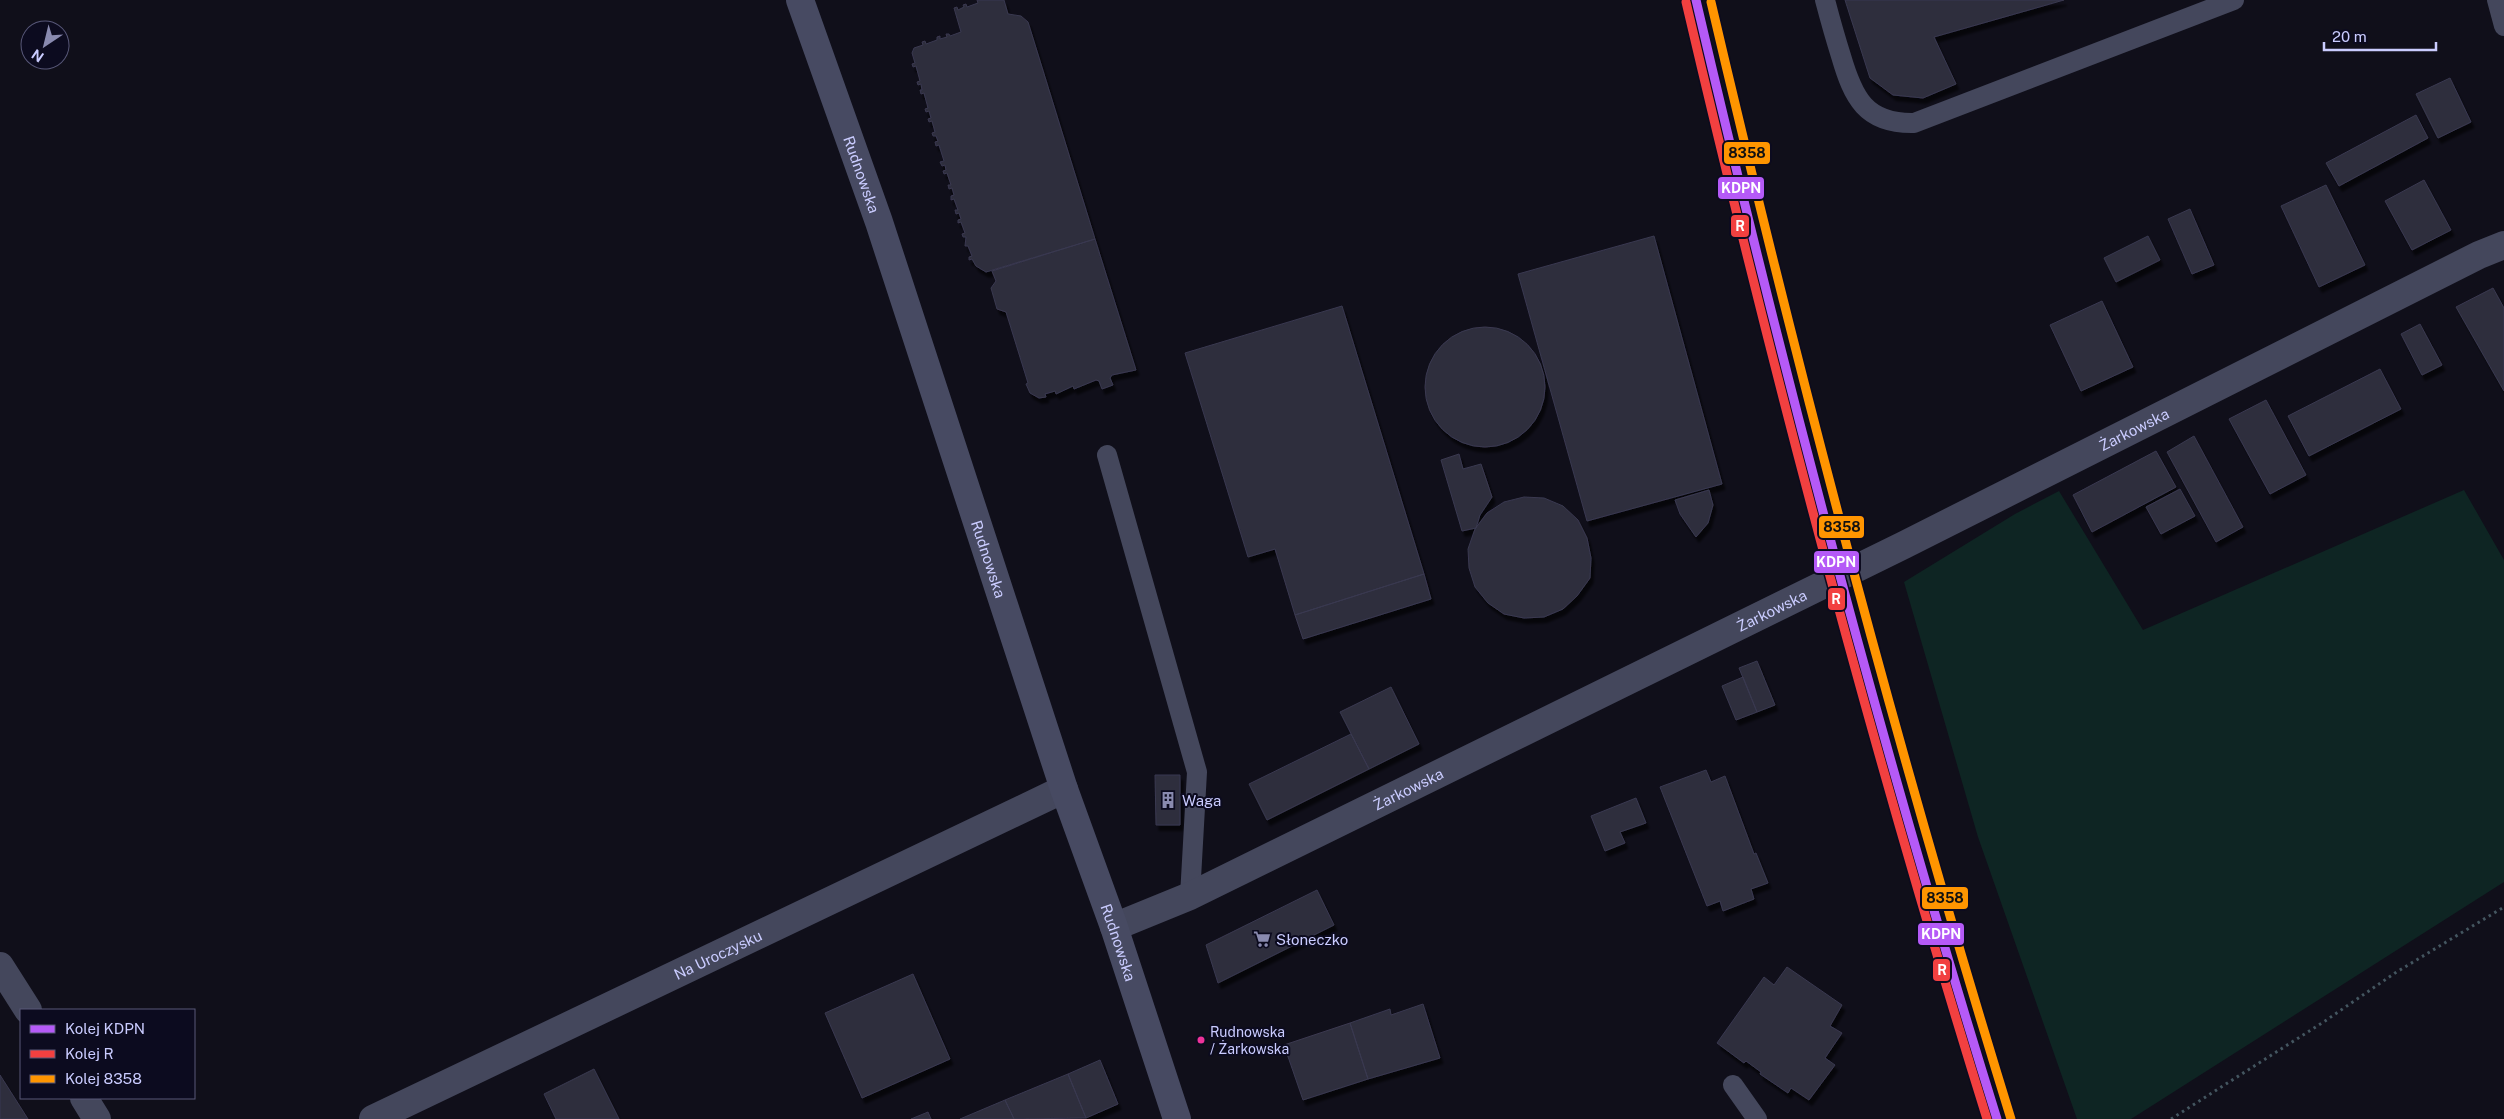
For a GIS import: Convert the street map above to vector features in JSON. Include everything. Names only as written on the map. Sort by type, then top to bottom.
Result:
[{"type":"main road","name":"Rudnowska","points":[[800,0],[879,222],[1064,789],[1114,927],[1177,1119]]},
{"type":"street","name":"Żarkowska","points":[[1114,927],[1190,896],[1913,540],[2478,255],[2504,245]]},
{"type":"street","name":"Na Uroczysku","points":[[373,1119],[1064,789]]},
{"type":"street","points":[[0,966],[27,1009]]},
{"type":"street","points":[[85,1099],[97,1119]]},
{"type":"lane","points":[[1825,0],[1850,87],[1862,105],[1879,118],[1897,124],[1914,123],[1923,120],[2234,0]]},
{"type":"lane","points":[[2497,0],[2504,26]]},
{"type":"lane","points":[[1107,455],[1197,772],[1190,896]]},
{"type":"lane","points":[[1733,1085],[1757,1119]]},
{"type":"path","points":[[2170,1119],[2325,1021],[2394,973],[2504,907]]},
{"type":"green space","points":[[2464,490],[2504,560],[2504,882],[2131,1119],[2077,1119],[1978,837],[1904,582],[2015,514],[2059,491],[2143,630]]},
{"type":"building","points":[[977,0],[1004,0],[1008,14],[1021,16],[1028,22],[1095,239],[986,272],[976,266],[972,259],[969,260],[969,257],[972,256],[968,246],[965,246],[966,237],[963,237],[962,234],[965,233],[961,222],[958,223],[958,220],[961,219],[959,213],[956,214],[955,210],[958,210],[954,199],[951,200],[951,196],[954,195],[952,188],[949,189],[948,185],[951,185],[947,173],[944,174],[943,171],[946,170],[945,165],[942,166],[940,162],[944,161],[939,145],[936,146],[935,142],[938,141],[936,136],[933,136],[932,133],[935,132],[932,121],[929,122],[928,119],[931,118],[929,111],[926,112],[925,109],[928,108],[924,93],[921,94],[921,84],[918,85],[917,82],[920,81],[916,66],[913,67],[912,64],[915,63],[912,53],[914,48],[923,45],[922,42],[925,41],[926,44],[937,40],[937,37],[940,36],[940,39],[947,37],[946,34],[950,36],[961,32],[954,8],[957,7],[958,10],[966,4],[967,7],[978,3]]},
{"type":"building","points":[[1845,0],[2064,0],[1934,37],[1956,84],[1923,98],[1893,95],[1870,78]]},
{"type":"building","points":[[2450,78],[2471,122],[2438,138],[2416,94]]},
{"type":"building","points":[[2416,115],[2428,138],[2339,186],[2326,163]]},
{"type":"building","points":[[2424,180],[2451,230],[2412,250],[2385,201]]},
{"type":"building","points":[[2326,185],[2365,265],[2319,287],[2281,206]]},
{"type":"building","points":[[2190,209],[2214,265],[2192,274],[2168,219]]},
{"type":"building","points":[[1654,236],[1722,484],[1587,521],[1518,274]]},
{"type":"building","points":[[2148,236],[2160,260],[2116,282],[2104,258]]},
{"type":"building","points":[[1095,239],[1136,370],[1112,375],[1110,378],[1113,385],[1102,389],[1099,381],[1096,380],[1074,389],[1073,386],[1056,394],[1055,391],[1045,394],[1046,397],[1039,398],[1030,393],[1026,384],[1028,383],[1006,312],[997,309],[991,288],[996,281],[992,271]]},
{"type":"building","points":[[2493,288],[2504,308],[2504,391],[2456,307]]},
{"type":"building","points":[[2102,301],[2133,367],[2081,391],[2050,325]]},
{"type":"building","points":[[1342,306],[1424,574],[1295,615],[1275,549],[1248,557],[1185,353]]},
{"type":"building","points":[[2420,324],[2442,365],[2422,375],[2401,334]]},
{"type":"building","points":[[1485,327],[1508,332],[1518,337],[1527,345],[1535,354],[1540,364],[1545,387],[1540,410],[1535,420],[1527,429],[1518,437],[1508,442],[1485,447],[1462,442],[1452,437],[1443,429],[1435,420],[1430,410],[1425,387],[1430,364],[1435,354],[1443,345],[1452,337],[1462,332]]},
{"type":"building","points":[[2380,369],[2401,409],[2309,456],[2288,416]]},
{"type":"building","points":[[2266,400],[2306,475],[2270,494],[2229,419]]},
{"type":"building","points":[[2194,436],[2243,527],[2216,542],[2167,452]]},
{"type":"building","points":[[2156,451],[2176,487],[2092,532],[2073,495]]},
{"type":"building","points":[[1459,454],[1463,469],[1481,464],[1492,497],[1480,515],[1476,528],[1462,531],[1441,460]]},
{"type":"building","points":[[2180,489],[2195,516],[2161,534],[2146,507]]},
{"type":"building","points":[[1709,490],[1713,505],[1708,523],[1696,537],[1680,514],[1675,500]]},
{"type":"building","points":[[1524,497],[1544,498],[1563,506],[1578,520],[1587,538],[1591,558],[1590,578],[1577,596],[1563,609],[1544,617],[1524,618],[1504,614],[1488,603],[1475,587],[1469,568],[1468,549],[1475,529],[1487,513],[1504,502]]},
{"type":"building","points":[[1424,574],[1431,599],[1303,639],[1295,615]]},
{"type":"building","points":[[1757,661],[1775,705],[1757,712],[1739,668]]},
{"type":"building","points":[[1743,677],[1757,712],[1736,720],[1722,686]]},
{"type":"building","points":[[1391,687],[1419,744],[1369,769],[1340,712]]},
{"type":"building","points":[[1351,734],[1369,769],[1267,820],[1249,784]]},
{"type":"building","points":[[1706,770],[1711,782],[1725,776],[1754,854],[1756,853],[1768,883],[1751,889],[1754,899],[1723,911],[1720,901],[1707,906],[1660,787]]},
{"type":"building","name":"Waga","points":[[1155,775],[1180,775],[1180,825],[1156,825]]},
{"type":"building","points":[[1636,798],[1646,823],[1620,832],[1625,843],[1605,851],[1591,816]]},
{"type":"building","name":"Słoneczko","points":[[1317,890],[1334,925],[1218,983],[1206,945]]},
{"type":"building","points":[[1787,967],[1842,1005],[1830,1026],[1842,1033],[1825,1058],[1835,1065],[1809,1100],[1791,1088],[1788,1093],[1760,1074],[1761,1072],[1746,1061],[1744,1063],[1717,1043],[1764,977],[1774,985]]},
{"type":"building","points":[[913,974],[950,1059],[862,1098],[825,1013]]},
{"type":"building","points":[[1423,1004],[1440,1058],[1368,1079],[1350,1023],[1390,1009],[1391,1015]]},
{"type":"building","points":[[1350,1023],[1368,1079],[1303,1100],[1284,1045]]},
{"type":"building","points":[[1100,1060],[1118,1104],[1086,1118],[1068,1074]]},
{"type":"building","points":[[594,1069],[619,1119],[556,1119],[544,1094]]},
{"type":"building","points":[[1068,1074],[1086,1118],[1014,1119],[1005,1100]]},
{"type":"building","points":[[0,1075],[28,1119],[0,1119]]},
{"type":"building","points":[[1005,1100],[1014,1119],[960,1119]]},
{"type":"building","points":[[928,1112],[931,1119],[911,1119]]},
{"type":"rail line","name":"KDPN","points":[[1696,0],[1764,282],[1836,562],[1914,842],[1997,1119]]},
{"type":"rail line","name":"R","points":[[1686,2],[1719,143],[1826,563],[1904,842],[1987,1119]]},
{"type":"rail line","name":"8358","points":[[1711,2],[1744,143],[1851,563],[1928,842],[2011,1119]]},
{"type":"place","name":"Waga","points":[[1168,800]]},
{"type":"place","name":"Słoneczko","points":[[1262,939]]},
{"type":"place","name":"Rudnowska / Żarkowska","points":[[1201,1040]]}]
